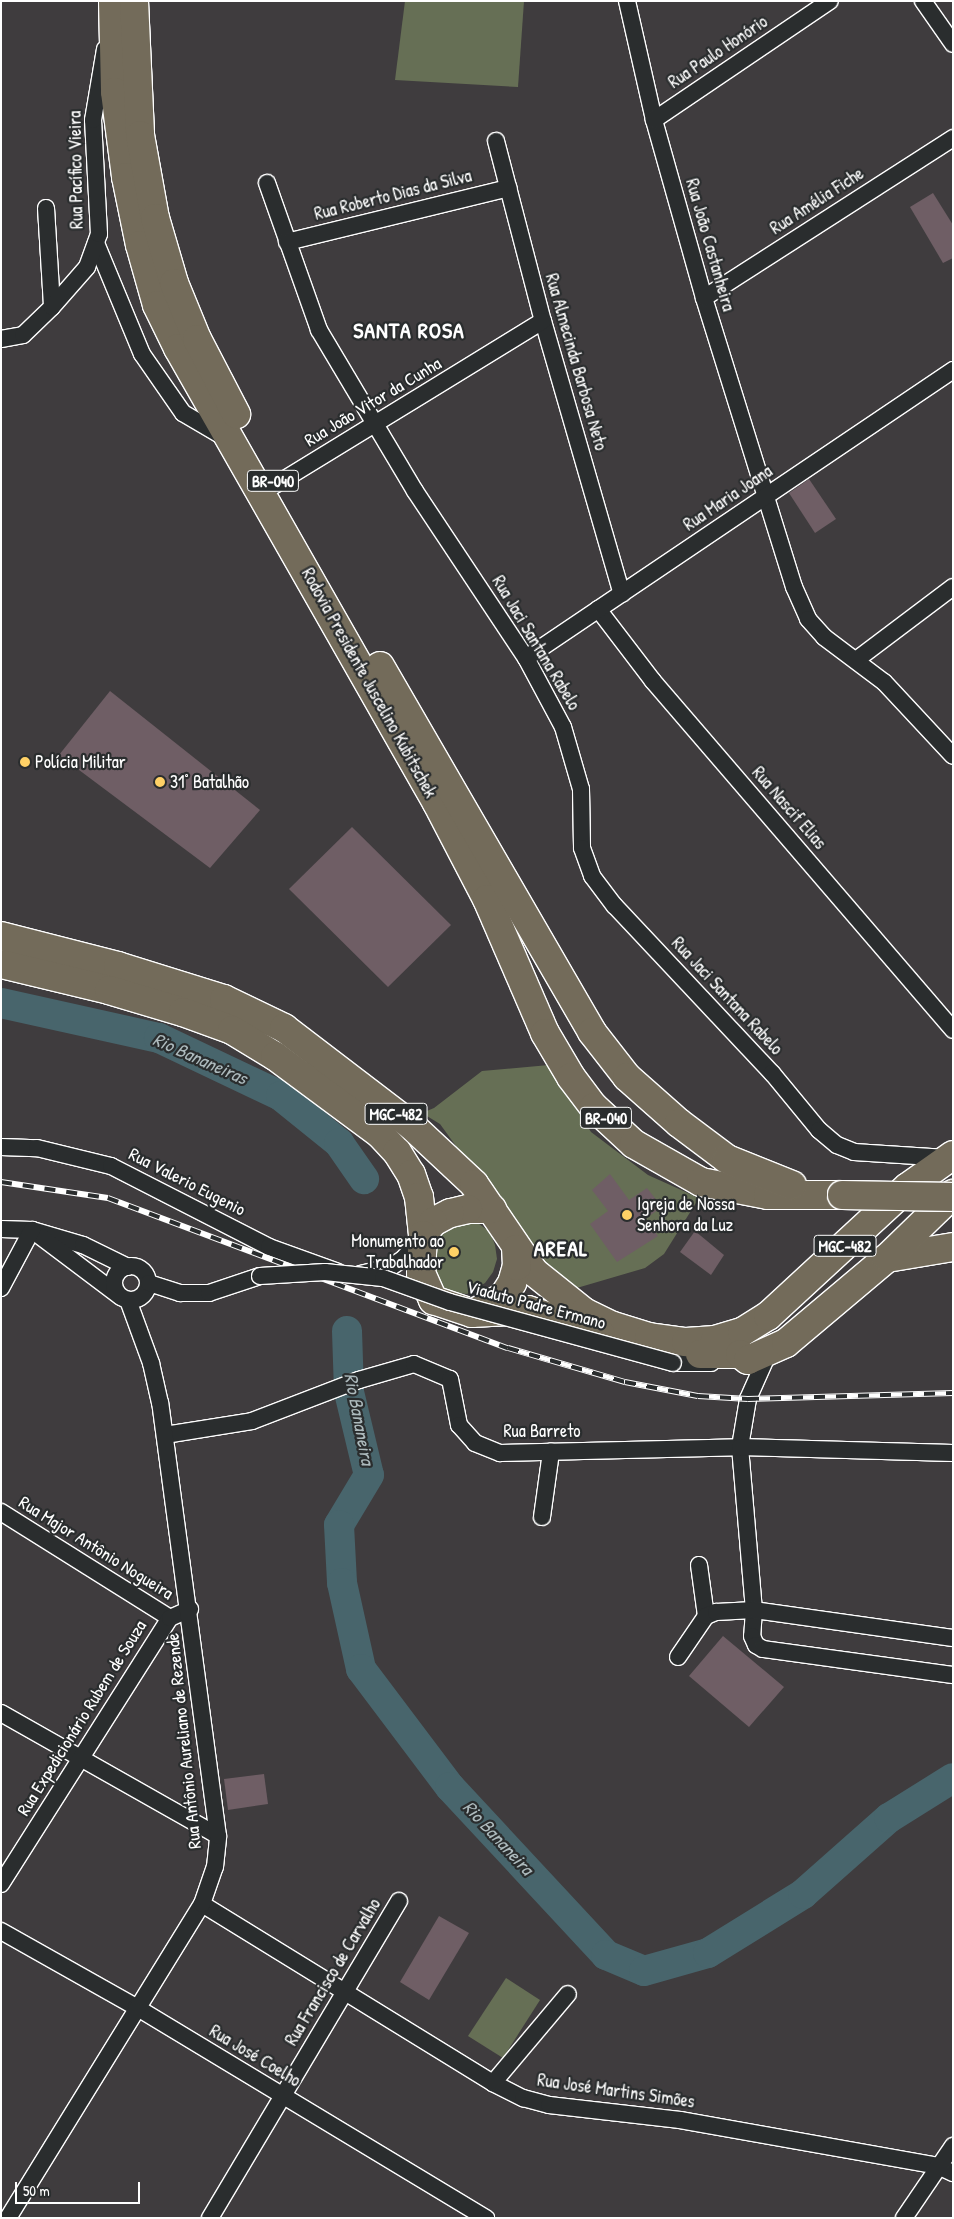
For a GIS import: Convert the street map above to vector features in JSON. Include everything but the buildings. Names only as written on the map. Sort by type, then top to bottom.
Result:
[{"type":"highway","name":"Rodovia Presidente Juscelino Kubitschek","points":[[134,1],[140,135],[158,228],[174,282],[197,339],[275,485],[592,1032],[627,1077],[679,1123],[727,1159],[776,1182],[836,1195]]},
{"type":"highway","name":"Rodovia Presidente Juscelino Kubitschek","points":[[113,9],[115,92],[126,177],[140,245],[157,305],[178,348],[437,803],[486,899],[545,1033],[571,1077],[594,1107],[634,1144],[701,1182],[768,1195],[836,1195],[946,1201]]},
{"type":"highway","name":"MGC-482","points":[[1,936],[114,978],[232,1030],[275,1056],[380,1134],[397,1152],[412,1174],[418,1197],[423,1235],[421,1272],[433,1300]]},
{"type":"highway","name":"MGC-482","points":[[1,964],[114,978],[224,999],[258,1012],[284,1028],[412,1126],[474,1184],[492,1209],[516,1249],[534,1272],[584,1312],[613,1326],[649,1337],[686,1342],[715,1340],[749,1350],[786,1344],[887,1258],[946,1201]]},
{"type":"highway","name":"MGC-482","points":[[749,1350],[768,1316],[908,1187],[950,1156]]},
{"type":"highway","points":[[908,1187],[924,1190],[934,1205],[946,1201]]},
{"type":"highway","points":[[423,1235],[433,1222],[450,1213],[468,1209],[492,1209]]},
{"type":"highway","points":[[887,1258],[953,1247]]},
{"type":"highway","points":[[472,1313],[489,1308],[503,1297],[512,1282],[517,1266],[516,1249]]},
{"type":"highway","points":[[433,1300],[472,1313],[528,1310],[661,1352],[749,1350]]},
{"type":"street","name":"Rua João Castanheira","points":[[627,1],[654,120],[704,298],[794,587],[808,619],[824,637],[884,682],[953,756]]},
{"type":"street","name":"Rua Paulo Honório","points":[[654,120],[830,1]]},
{"type":"street","points":[[923,1],[953,44]]},
{"type":"street","name":"Rua Pacífico Vieira","points":[[1,339],[23,335],[52,306],[87,268],[96,243],[99,234],[99,195],[92,150],[93,120],[113,9]]},
{"type":"street","name":"Rua Amélia Fiche","points":[[704,298],[953,138]]},
{"type":"street","name":"Rua Almecinda Barbosa Neto","points":[[496,141],[543,321],[622,594]]},
{"type":"street","name":"Rua Jaci Santana Rabelo","points":[[267,184],[319,330],[375,425],[526,658],[563,727],[581,789],[582,848],[592,876],[615,906],[772,1073],[819,1130],[837,1146],[854,1152],[950,1156]]},
{"type":"street","name":"Rua Roberto Dias da Silva","points":[[287,242],[508,188]]},
{"type":"street","points":[[46,208],[52,306]]},
{"type":"street","points":[[96,243],[142,354],[182,413],[232,442]]},
{"type":"street","name":"Rua João Vitor da Cunha","points":[[275,485],[543,321]]},
{"type":"street","name":"Rua Maria Joana","points":[[526,658],[953,370]]},
{"type":"street","points":[[856,660],[953,587]]},
{"type":"street","name":"Rua Nascif Elias","points":[[598,609],[653,681],[953,1030]]},
{"type":"street","name":"Rua Valerio Eugenio","points":[[1,1147],[37,1148],[111,1166],[269,1247],[348,1275],[433,1300]]},
{"type":"street","points":[[1,1229],[32,1230],[83,1245],[128,1267],[142,1270],[149,1283],[142,1297],[124,1298],[32,1230]]},
{"type":"street","points":[[1,1288],[32,1230]]},
{"type":"street","points":[[348,1275],[391,1267],[403,1259],[423,1235]]},
{"type":"street","points":[[124,1298],[116,1291],[116,1276],[128,1267]]},
{"type":"street","name":"Viaduto Padre Ermano","points":[[149,1283],[180,1293],[209,1293],[260,1276],[325,1272],[383,1278],[450,1302],[673,1363],[708,1362],[749,1350]]},
{"type":"street","name":"Rua Antônio Aureliano de Rezende","points":[[8,2218],[136,2007],[202,1904],[215,1867],[218,1836],[190,1610],[165,1435],[151,1363],[124,1298]]},
{"type":"street","points":[[749,1350],[748,1399],[740,1447],[754,1610],[752,1636],[756,1645],[763,1649],[953,1675]]},
{"type":"street","name":"Rua Barreto","points":[[165,1435],[252,1421],[359,1380],[414,1364],[437,1371],[450,1378],[459,1425],[475,1443],[500,1453],[740,1447],[953,1453]]},
{"type":"street","points":[[542,1517],[551,1452]]},
{"type":"street","name":"Rua Major Antônio Nogueira","points":[[1,1512],[170,1618]]},
{"type":"street","points":[[678,1657],[706,1616],[699,1565]]},
{"type":"street","name":"Rua Expedicionário Rubem de Souza","points":[[1,1884],[170,1618],[190,1610]]},
{"type":"street","points":[[706,1616],[754,1610],[953,1638]]},
{"type":"street","points":[[1,1713],[218,1836]]},
{"type":"street","name":"Rua Francisco de Carvalho","points":[[210,2218],[399,1901]]},
{"type":"street","name":"Rua José Martins Simões","points":[[202,1904],[345,1990],[493,2083],[523,2098],[549,2105],[680,2120],[946,2169]]},
{"type":"street","name":"Rua José Coelho","points":[[1,1931],[136,2007],[486,2218]]},
{"type":"street","points":[[493,2083],[568,1994]]},
{"type":"street","points":[[904,2218],[946,2169],[953,2146]]},
{"type":"green space","points":[[405,1],[524,1],[518,87],[395,80]]},
{"type":"green space","points":[[549,1065],[591,1132],[648,1175],[699,1198],[664,1254],[645,1268],[570,1290],[548,1273],[440,1124],[422,1113],[434,1108],[482,1071]]},
{"type":"green space","points":[[471,1218],[490,1232],[495,1245],[497,1259],[493,1272],[485,1283],[467,1294],[440,1291],[424,1233]]},
{"type":"green space","points":[[506,1978],[540,2000],[503,2058],[468,2036]]},
{"type":"waterway","name":"Rio Bananeiras","points":[[1,1003],[159,1038],[281,1096],[339,1143],[364,1179]]},
{"type":"waterway","name":"Rio Bananeira","points":[[347,1331],[349,1392],[369,1475],[339,1525],[342,1583],[361,1669],[450,1787],[606,1955],[644,1971],[708,1953],[803,1894],[889,1818],[953,1778]]},
{"type":"railway","points":[[1,1182],[108,1198],[508,1348],[625,1382],[698,1396],[748,1399],[953,1393]]},
{"type":"place","name":"Polícia Militar","points":[[25,762]]},
{"type":"place","name":"31° Batalhão","points":[[160,782]]},
{"type":"place","name":"Igreja de Nossa Senhora da Luz","points":[[627,1215]]},
{"type":"place","name":"Monumento ao Trabalhador","points":[[454,1252]]},
{"type":"district","name":"SANTA ROSA","points":[[409,331]]},
{"type":"district","name":"AREAL","points":[[561,1249]]}]
